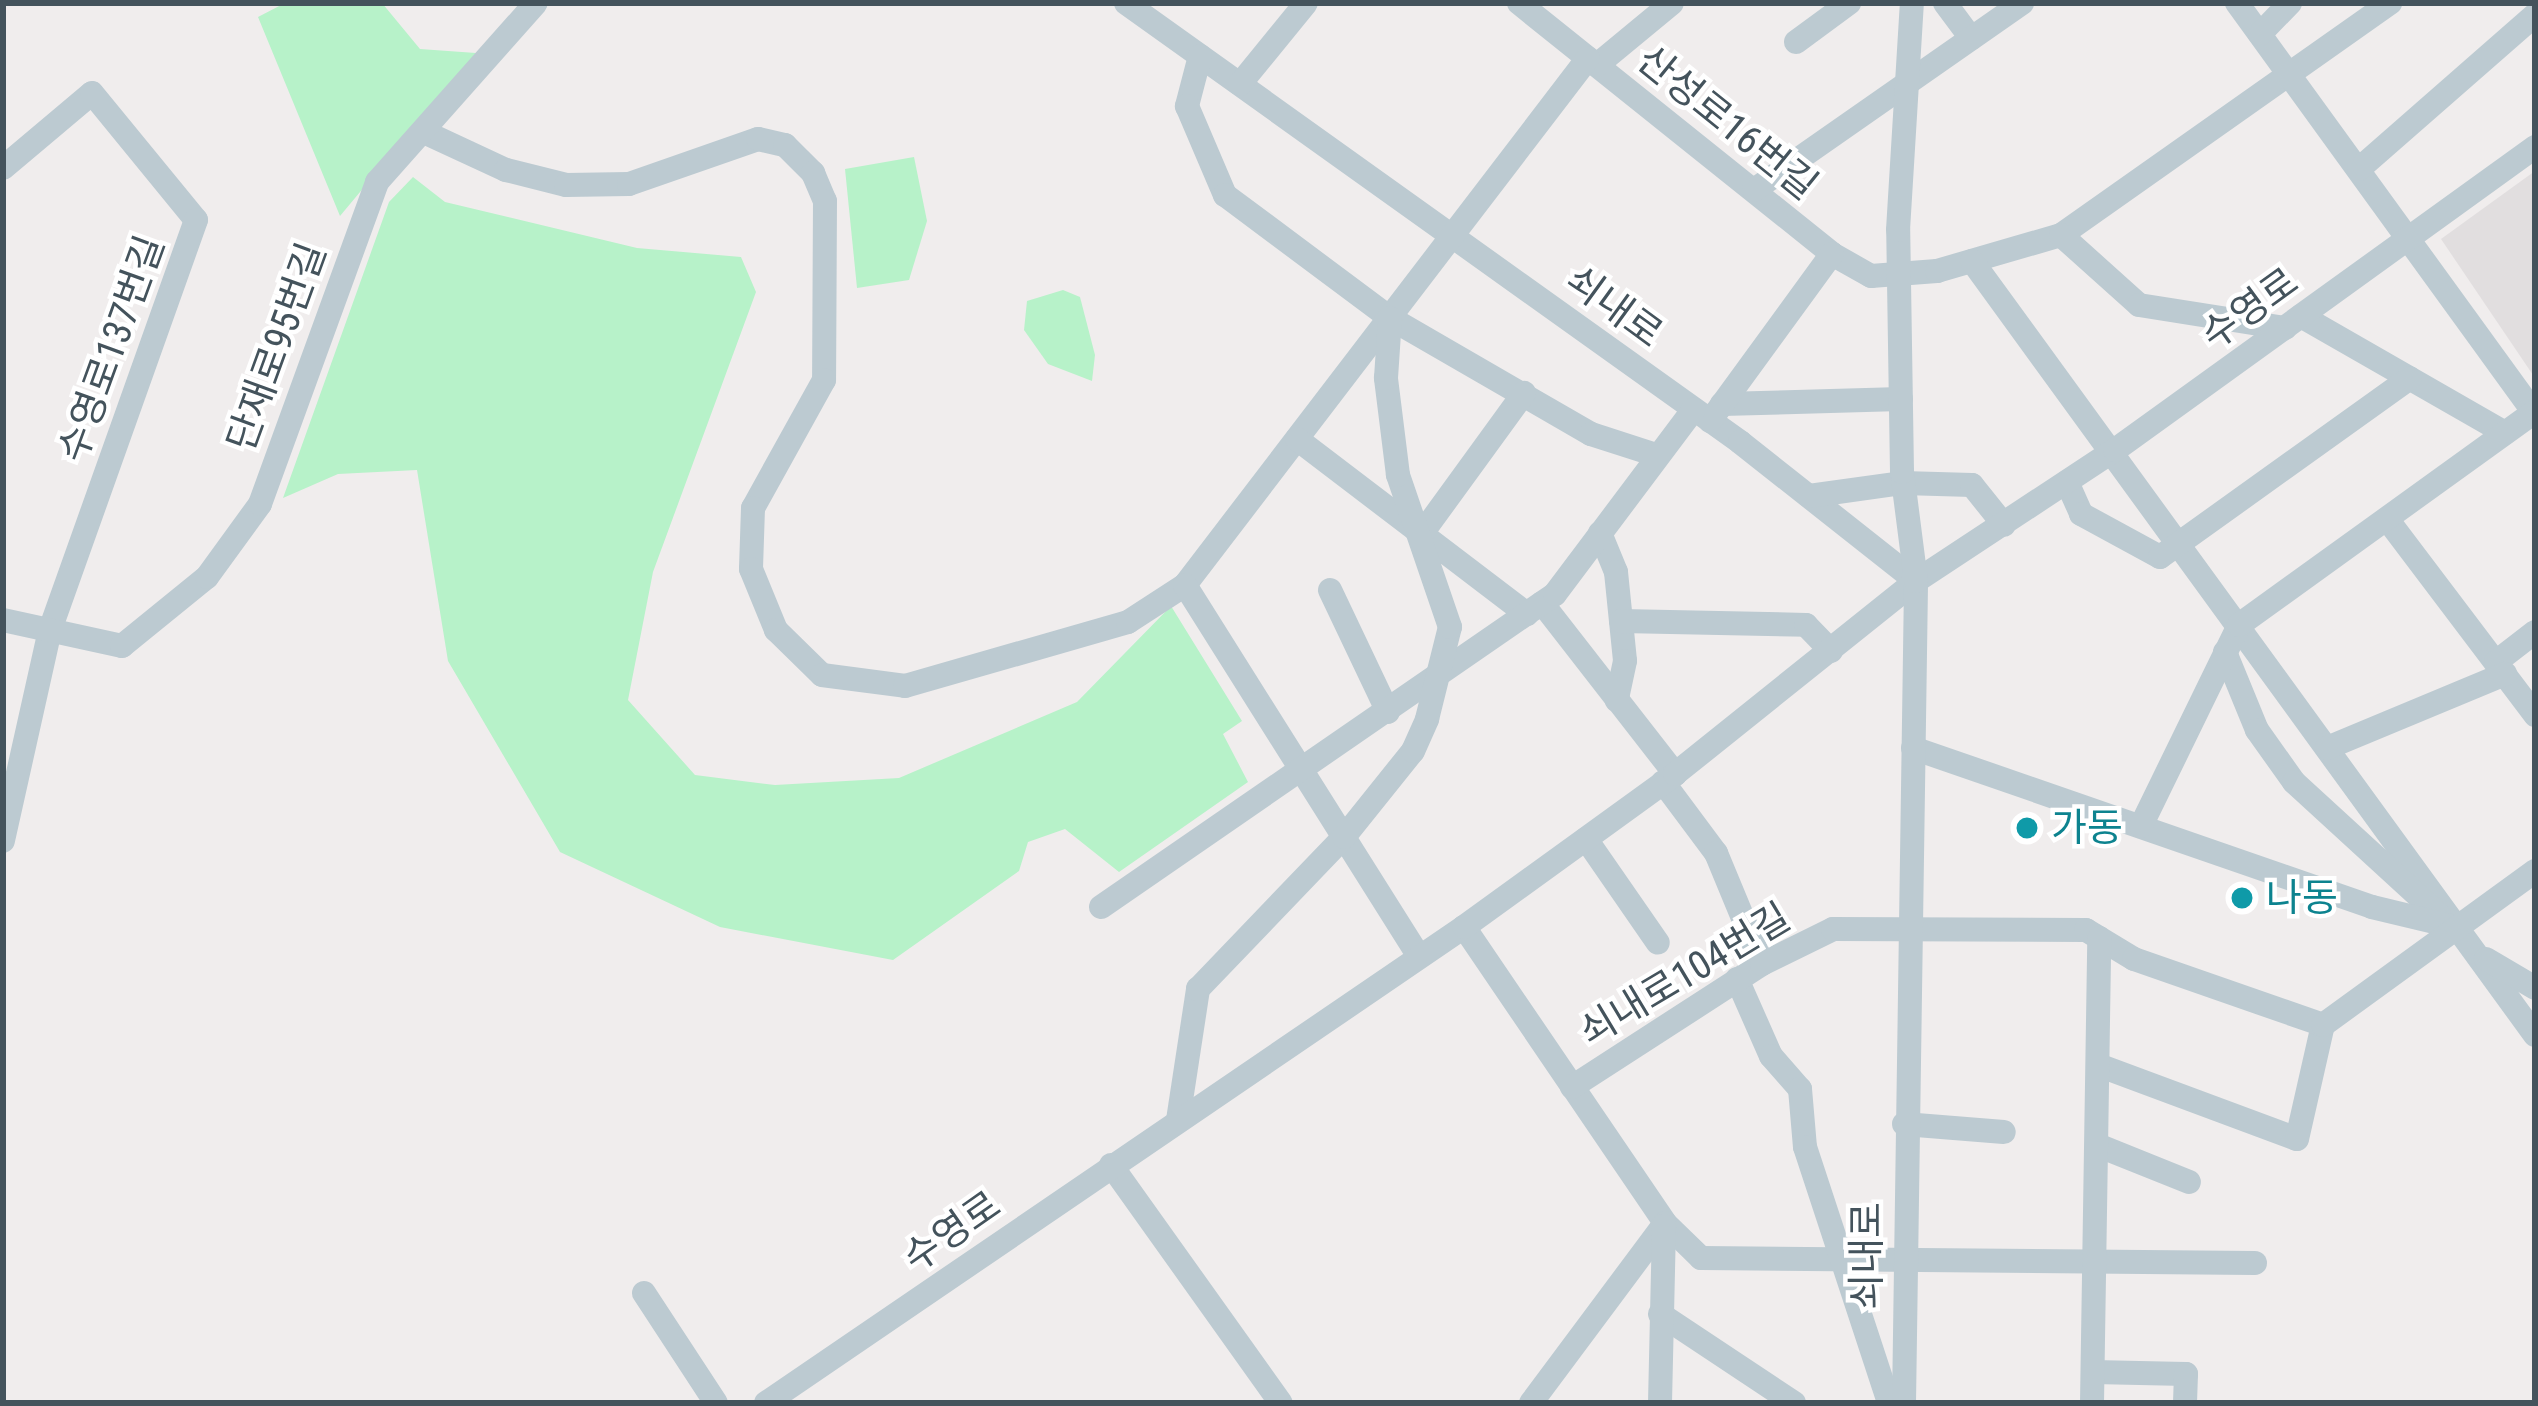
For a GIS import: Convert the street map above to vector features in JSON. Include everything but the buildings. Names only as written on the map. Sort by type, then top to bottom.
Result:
[{"type":"street","name":"단재로95번길","points":[[3,620],[122,646],[207,577],[260,505],[377,182],[536,3]]},
{"type":"street","name":"쇠내로","points":[[1126,3],[1708,411],[1916,580],[1897,1402]]},
{"type":"street","points":[[1240,84],[1306,3]]},
{"type":"street","name":"산성로16번길","points":[[1519,3],[1832,254],[1870,276],[1899,272]]},
{"type":"street","points":[[424,132],[506,170],[566,184],[629,184],[758,140],[785,145],[814,172],[825,201],[824,380],[753,508],[751,569],[776,629],[822,675],[905,686],[1128,622],[1185,585],[1593,61],[1672,3]]},
{"type":"street","points":[[1796,42],[1850,3]]},
{"type":"street","points":[[1912,3],[1899,272],[1903,483],[1916,580]]},
{"type":"street","points":[[1945,3],[1971,38]]},
{"type":"street","points":[[1754,190],[2022,3]]},
{"type":"street","points":[[2141,826],[2239,625],[2535,413],[2237,3]]},
{"type":"street","points":[[2260,34],[2290,3]]},
{"type":"street","points":[[1899,272],[1972,261],[2061,235],[2390,3]]},
{"type":"street","points":[[2359,169],[2535,16]]},
{"type":"street","points":[[1200,56],[1187,106],[1225,195],[1390,318],[1591,434],[1656,455]]},
{"type":"street","name":"수영로137번길","points":[[3,168],[92,93],[196,220],[50,630]]},
{"type":"street","name":"수영로","points":[[766,1403],[1464,927],[1669,778],[1916,580],[2114,450],[2535,147]]},
{"type":"street","points":[[2061,235],[2139,305],[2293,322],[2410,378],[2506,433]]},
{"type":"street","points":[[1102,907],[1534,609],[1600,532],[1656,455],[1708,411],[1832,254]]},
{"type":"street","points":[[1972,261],[2114,450],[2535,1036]]},
{"type":"street","points":[[1178,1120],[1198,989],[1344,837],[1413,751],[1437,677],[1450,627],[1423,532],[1398,475],[1386,378],[1390,318]]},
{"type":"street","points":[[2067,482],[2081,514],[2161,556],[2183,545],[2410,378]]},
{"type":"street","points":[[1423,532],[1524,393]]},
{"type":"street","points":[[1708,411],[1901,399]]},
{"type":"street","points":[[1297,439],[1534,609],[1617,700],[1715,853],[1762,964]]},
{"type":"street","points":[[1808,496],[1903,483],[1972,484],[2004,525]]},
{"type":"street","points":[[2387,519],[2535,716]]},
{"type":"street","points":[[1600,532],[1616,572],[1621,621],[1625,661],[1617,700]]},
{"type":"street","points":[[1185,585],[1419,957]]},
{"type":"street","points":[[1330,590],[1388,712]]},
{"type":"street","points":[[1621,621],[1806,625],[1831,651]]},
{"type":"street","points":[[3,841],[50,630]]},
{"type":"street","points":[[2327,748],[2500,668],[2535,632]]},
{"type":"street","points":[[2225,652],[2257,730],[2312,800],[2455,927]]},
{"type":"street","points":[[1913,748],[2372,907],[2455,927]]},
{"type":"street","points":[[1586,839],[1658,944]]},
{"type":"street","points":[[2098,1065],[2297,1138],[2323,1025],[2535,871]]},
{"type":"street","points":[[1464,927],[1665,1223],[1701,1258],[2096,1267],[2255,1263]]},
{"type":"street","name":"쇠내로104번길","points":[[1572,1087],[1737,979],[1833,928],[2086,930],[2134,959],[2323,1025]]},
{"type":"street","points":[[2092,1403],[2099,938]]},
{"type":"street","points":[[2473,951],[2535,988]]},
{"type":"street","points":[[1737,979],[1771,1056],[1800,1089],[1805,1148],[1897,1402]]},
{"type":"street","points":[[1904,1124],[2004,1132]]},
{"type":"street","points":[[2097,1145],[2188,1182]]},
{"type":"street","points":[[1112,1166],[1281,1403]]},
{"type":"street","points":[[1660,1403],[1665,1223]]},
{"type":"street","points":[[1531,1403],[1665,1223]]},
{"type":"street","points":[[644,1293],[716,1403]]},
{"type":"street","points":[[1660,1314],[1794,1403]]},
{"type":"street","points":[[2093,1372],[2186,1375],[2185,1403]]},
{"type":"shaded area","points":[[2535,171],[2535,378],[2441,239]]},
{"type":"green space","points":[[285,3],[382,3],[420,49],[476,53],[340,216],[258,17]]},
{"type":"green space","points":[[914,157],[927,221],[909,280],[857,288],[845,169]]},
{"type":"green space","points":[[413,177],[445,202],[637,248],[741,257],[756,292],[653,572],[628,700],[695,775],[775,785],[899,778],[1077,702],[1171,606],[1242,721],[1223,734],[1248,782],[1119,872],[1065,829],[1028,842],[1019,871],[893,960],[720,927],[560,852],[448,661],[417,470],[338,474],[283,498],[389,202]]},
{"type":"green space","points":[[1063,290],[1080,297],[1095,355],[1092,381],[1048,364],[1024,330],[1027,301]]},
{"type":"place","name":"가동","points":[[2027,828]]},
{"type":"place","name":"나동","points":[[2242,898]]}]
